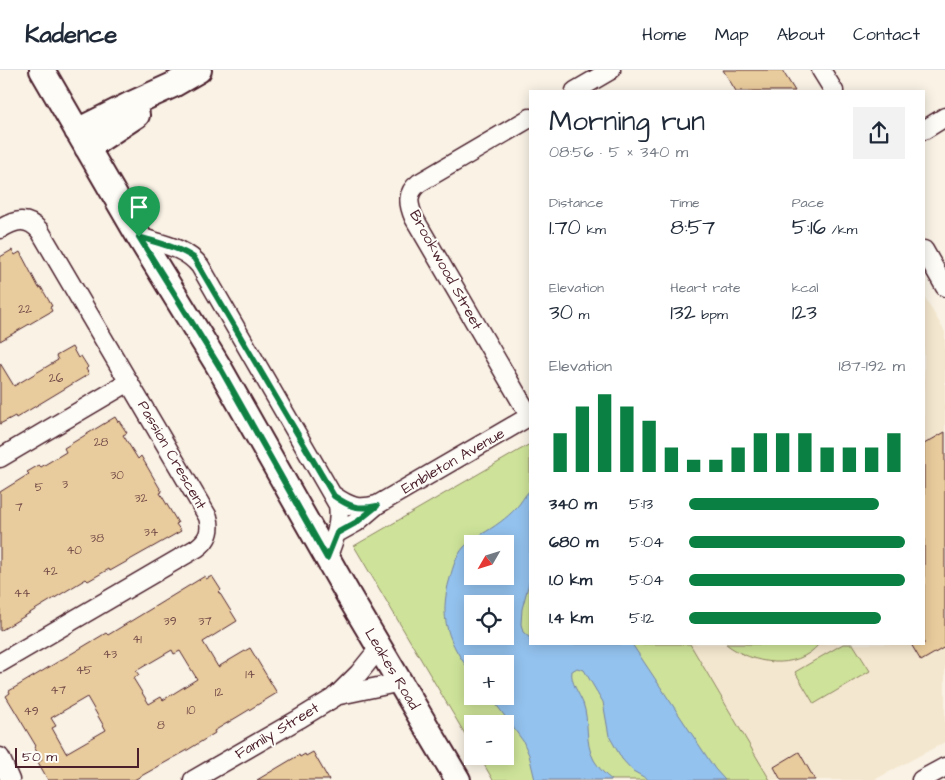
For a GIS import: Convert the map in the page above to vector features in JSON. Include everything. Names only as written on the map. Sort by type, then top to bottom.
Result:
[{"type":"main road","name":"Leakes Road","points":[[42,70],[139,237],[219,366],[327,558],[458,780]]},
{"type":"main road","points":[[82,139],[136,116],[173,85],[199,70]]},
{"type":"street","points":[[577,90],[611,70]]},
{"type":"street","points":[[821,70],[833,90]]},
{"type":"street","points":[[925,129],[945,117]]},
{"type":"street","name":"Brookwood Street","points":[[529,119],[419,183],[411,190],[408,203],[414,218],[529,415]]},
{"type":"street","name":"Passion Crescent","points":[[0,229],[12,222],[24,220],[33,224],[40,231],[208,517],[211,526],[205,542],[198,548],[0,664]]},
{"type":"street","points":[[139,237],[185,252],[197,262],[338,505],[340,517],[337,533],[327,558]]},
{"type":"street","points":[[925,252],[945,287]]},
{"type":"street","points":[[0,458],[129,382]]},
{"type":"street","name":"Embleton Avenue","points":[[337,533],[357,522],[377,506],[529,418]]},
{"type":"street","name":"Embleton Avenue","points":[[334,496],[350,506],[364,508],[377,506]]},
{"type":"street","name":"Family Street","points":[[194,780],[299,719],[334,696],[359,673],[380,647]]},
{"type":"street","name":"Family Street","points":[[334,696],[400,682]]},
{"type":"street","points":[[0,757],[10,780]]},
{"type":"street","points":[[921,780],[945,767]]},
{"type":"shaded area","points":[[925,298],[945,332],[945,742],[874,780],[770,780],[691,645],[925,645]]},
{"type":"green space","points":[[529,445],[529,645],[691,645],[770,780],[493,780],[484,765],[514,765],[514,715],[464,715],[464,732],[354,546]]},
{"type":"green space","points":[[728,645],[818,645],[798,659],[786,662],[761,660],[737,651]]},
{"type":"green space","points":[[841,645],[854,645],[870,671],[814,704],[795,672]]},
{"type":"water","points":[[529,491],[529,583],[522,609],[521,624],[523,632],[529,637],[529,645],[633,645],[715,769],[725,780],[649,780],[633,771],[622,759],[609,736],[603,702],[584,670],[577,668],[572,671],[572,679],[585,710],[591,753],[600,768],[612,780],[535,780],[529,755],[523,741],[514,729],[514,715],[504,715],[497,705],[514,705],[514,655],[464,655],[464,662],[451,640],[445,618],[445,605],[452,570],[464,547],[464,585],[514,585],[514,535],[480,535],[509,515]]},
{"type":"building","points":[[723,70],[782,70],[794,90],[735,90]]},
{"type":"building","points":[[12,250],[15,255],[20,252],[39,288],[41,287],[52,306],[50,307],[52,311],[0,341],[0,257]]},
{"type":"building","points":[[72,347],[78,358],[81,356],[88,367],[86,369],[89,374],[16,418],[15,416],[0,424],[0,363],[14,386],[58,360],[56,356]]},
{"type":"building","points":[[115,417],[127,433],[123,435],[138,459],[141,456],[162,492],[160,493],[181,531],[110,571],[109,569],[88,581],[86,579],[0,631],[0,492],[29,474],[27,472],[39,465],[41,467],[66,452],[64,448]]},
{"type":"building","points":[[945,432],[945,647],[921,661],[912,645],[925,645],[925,443]]},
{"type":"building","points":[[205,576],[206,579],[212,576],[221,590],[219,592],[237,621],[203,642],[218,667],[250,648],[277,693],[214,731],[215,733],[186,751],[134,780],[48,780],[38,762],[42,760],[34,747],[36,746],[6,696],[10,693],[9,691],[106,633],[108,635]],"holes":[[[172,650],[174,654],[180,651],[197,679],[163,700],[161,697],[149,704],[133,678],[139,675],[136,671]],[[87,697],[106,730],[66,753],[52,728],[56,726],[51,718]]]},
{"type":"building","points":[[313,752],[329,780],[257,780],[299,755],[300,757],[305,754],[306,756]]},
{"type":"building","points":[[799,752],[815,780],[781,780],[774,767]]},
{"type":"route","points":[[139,237],[175,248],[194,258],[334,496],[350,506],[364,508],[377,506],[357,522],[337,533],[327,558],[219,366],[139,237]]}]
